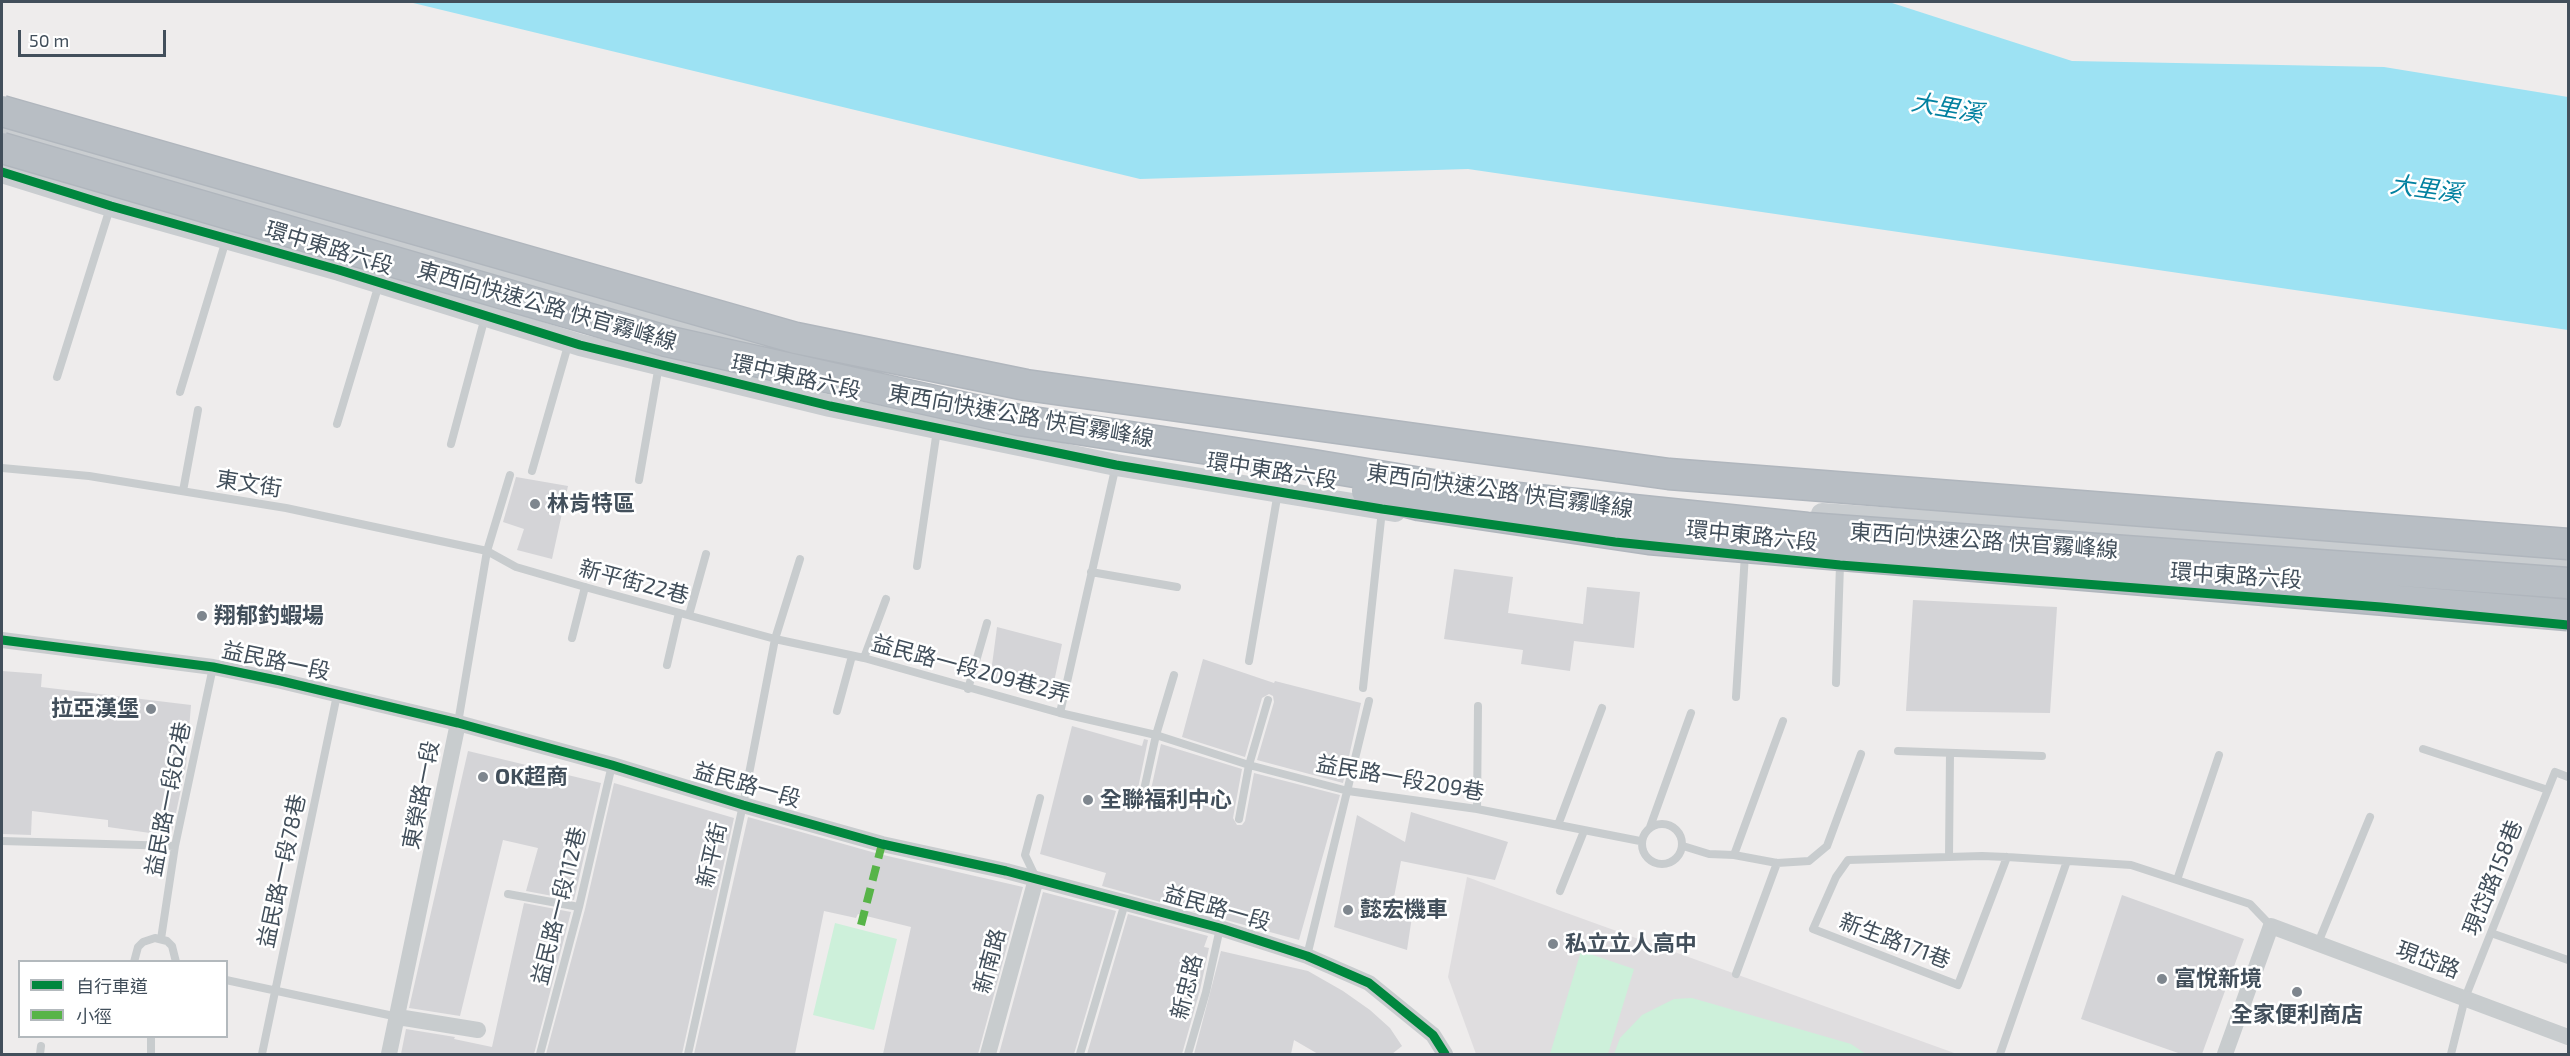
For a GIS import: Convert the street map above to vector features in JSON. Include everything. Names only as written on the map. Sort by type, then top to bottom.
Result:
[{"type":"highway","name":"東西向快速公路 快官霧峰線","points":[[2,111],[796,338],[1026,385],[1669,474],[2568,544]]},
{"type":"highway","name":"東西向快速公路 快官霧峰線","points":[[2,148],[666,341],[1019,420],[1498,496],[1807,528],[2568,583]]},
{"type":"highway","points":[[1313,465],[1358,488],[1419,505],[1649,539],[2568,615]]},
{"type":"street","name":"環中東路六段","points":[[2,96],[108,130],[204,168],[303,218]]},
{"type":"street","name":"環中東路六段","points":[[2,130],[303,218],[785,354],[1023,406],[1500,483],[1804,513],[2399,553],[2568,568]]},
{"type":"street","name":"環中東路六段","points":[[2,172],[111,206],[380,283],[569,342],[830,406],[1116,465],[1382,509],[1615,542],[1840,565],[2381,607],[2568,625]]},
{"type":"street","points":[[1615,542],[1618,495]]},
{"type":"street","name":"益民路一段","points":[[2,640],[213,667],[337,694],[458,723],[612,765],[882,844],[1036,879],[1220,928],[1307,956],[1369,983],[1433,1035],[1445,1054]]},
{"type":"street","name":"東榮路一段","points":[[389,1054],[458,723]]},
{"type":"street","name":"新南路","points":[[988,1054],[1036,879]]},
{"type":"street","points":[[2226,1054],[2271,926]]},
{"type":"street","name":"現岱路","points":[[2271,926],[2568,1037]]},
{"type":"street","points":[[398,1017],[478,1030]]},
{"type":"lane","points":[[57,377],[111,206]]},
{"type":"lane","points":[[180,392],[227,238]]},
{"type":"lane","points":[[337,424],[380,283]]},
{"type":"lane","points":[[451,444],[486,316]]},
{"type":"lane","points":[[532,471],[569,342]]},
{"type":"lane","points":[[639,480],[660,364]]},
{"type":"lane","points":[[183,491],[198,410]]},
{"type":"lane","points":[[917,566],[937,428]]},
{"type":"lane","points":[[1060,713],[1116,465]]},
{"type":"lane","name":"東文街","points":[[2,468],[89,476],[286,508],[488,551]]},
{"type":"lane","name":"東榮路一段","points":[[458,723],[488,551],[510,475]]},
{"type":"lane","points":[[1249,660],[1278,492]]},
{"type":"lane","points":[[1363,688],[1382,509]]},
{"type":"lane","name":"新平街22巷","points":[[488,551],[516,567],[775,639]]},
{"type":"lane","points":[[689,615],[706,554]]},
{"type":"lane","points":[[1736,697],[1745,555]]},
{"type":"lane","name":"新平街","points":[[688,1054],[743,805],[775,639],[800,559]]},
{"type":"lane","points":[[1836,683],[1840,565]]},
{"type":"lane","points":[[1091,572],[1177,588]]},
{"type":"lane","points":[[572,638],[585,587]]},
{"type":"lane","points":[[864,658],[886,599]]},
{"type":"lane","points":[[667,665],[679,613]]},
{"type":"lane","points":[[968,689],[987,623]]},
{"type":"lane","name":"益民路一段209巷2弄","points":[[775,639],[864,658],[968,689],[1156,735]]},
{"type":"lane","points":[[837,711],[852,656]]},
{"type":"lane","name":"益民路一段62巷","points":[[161,939],[176,846],[213,667]]},
{"type":"lane","points":[[1168,804],[1142,799],[1156,735],[1174,675]]},
{"type":"lane","name":"益民路一段78巷","points":[[262,1054],[337,694]]},
{"type":"lane","points":[[1239,819],[1250,765],[1268,700]]},
{"type":"lane","points":[[1307,956],[1369,701]]},
{"type":"lane","points":[[1478,706],[1478,809]]},
{"type":"lane","points":[[1558,825],[1602,708]]},
{"type":"lane","points":[[1650,827],[1659,824],[1676,827],[1683,846],[1681,854],[1675,861],[1656,863],[1643,852],[1640,842],[1643,834],[1650,827],[1690,713]]},
{"type":"lane","points":[[1734,855],[1783,721]]},
{"type":"lane","name":"益民路一段209巷","points":[[1156,735],[1250,765],[1348,791],[1478,809],[1640,842]]},
{"type":"lane","points":[[2423,749],[2548,790]]},
{"type":"lane","points":[[1898,751],[2042,756]]},
{"type":"lane","points":[[1949,857],[1950,753]]},
{"type":"lane","points":[[1683,846],[1709,854],[1734,855],[1777,863],[1809,861],[1827,846],[1862,754]]},
{"type":"lane","points":[[2177,880],[2219,755]]},
{"type":"lane","name":"益民路一段112巷","points":[[540,1054],[579,907],[612,765]]},
{"type":"lane","name":"現岱路158巷","points":[[2451,1054],[2465,998],[2555,772],[2568,777]]},
{"type":"lane","points":[[1036,879],[1025,855],[1040,798]]},
{"type":"lane","points":[[2318,944],[2370,818]]},
{"type":"lane","points":[[1560,891],[1584,831]]},
{"type":"lane","points":[[2,841],[176,846]]},
{"type":"lane","name":"新生路171巷","points":[[2007,857],[1958,984],[1813,929],[1836,877],[1848,860],[1949,857],[2007,857],[2131,865],[2250,904],[2271,926]]},
{"type":"lane","points":[[2000,1054],[2067,861]]},
{"type":"lane","points":[[1736,974],[1777,863]]},
{"type":"lane","points":[[508,894],[579,907]]},
{"type":"lane","points":[[1080,1054],[1125,903]]},
{"type":"lane","name":"新忠路","points":[[1188,1054],[1206,992],[1220,928]]},
{"type":"lane","points":[[2491,933],[2568,960]]},
{"type":"lane","points":[[134,960],[135,952],[143,942],[155,938],[172,946],[176,960]]},
{"type":"lane","points":[[228,980],[398,1017]]},
{"type":"lane","points":[[151,1054],[152,1038]]},
{"type":"shaded area","name":"私立立人高中","points":[[1467,877],[1957,1054],[1476,1054],[1448,977]]},
{"type":"green space","points":[[835,923],[897,939],[874,1030],[813,1015]]},
{"type":"green space","points":[[1581,951],[1634,969],[1608,1054],[1550,1054]]},
{"type":"green space","points":[[1692,998],[1851,1044],[1866,1054],[1614,1054],[1620,1038],[1642,1015],[1674,999]]},
{"type":"water","name":"大里溪","points":[[409,2],[1889,2],[2072,61],[2384,67],[2568,97],[2568,330],[1468,169],[1140,179]]},
{"type":"building","name":"林肯特區","points":[[516,477],[568,486],[552,559],[517,550],[524,529],[503,522]]},
{"type":"building","points":[[1454,569],[1513,577],[1508,613],[1583,624],[1587,587],[1640,592],[1634,648],[1574,641],[1570,671],[1521,664],[1523,650],[1444,639]]},
{"type":"building","points":[[1913,600],[2057,607],[2050,713],[1906,711]]},
{"type":"building","points":[[997,627],[1062,644],[1051,696],[990,680]]},
{"type":"building","points":[[1203,659],[1274,683],[1275,681],[1361,703],[1343,783],[1257,760],[1274,702],[1273,696],[1269,694],[1262,698],[1245,757],[1182,737]]},
{"type":"building","points":[[2,671],[42,674],[41,687],[191,705],[186,766],[171,836],[108,827],[108,820],[32,811],[31,835],[2,834]]},
{"type":"building","points":[[1072,726],[1142,746],[1144,739],[1148,740],[1136,798],[1141,805],[1167,810],[1174,806],[1174,801],[1170,798],[1150,794],[1161,744],[1242,769],[1233,818],[1237,825],[1242,825],[1245,821],[1254,773],[1340,795],[1299,940],[1102,886],[1106,873],[1040,854]]},
{"type":"building","points":[[468,751],[601,783],[574,900],[526,891],[538,848],[503,840],[460,1016],[409,1008]]},
{"type":"building","points":[[614,783],[734,818],[682,1054],[546,1054],[585,909]]},
{"type":"building","points":[[1411,812],[1508,842],[1495,880],[1401,861],[1394,897],[1414,903],[1407,950],[1334,927],[1357,815],[1405,842]]},
{"type":"building","points":[[748,817],[879,854],[1023,887],[978,1054],[883,1054],[911,927],[858,914],[856,918],[824,911],[795,1054],[694,1054]]},
{"type":"building","points":[[1043,892],[1116,911],[1074,1054],[999,1054]]},
{"type":"building","name":"富悅新境","points":[[2122,895],[2244,939],[2202,1054],[2181,1054],[2081,1019]]},
{"type":"building","points":[[524,903],[571,912],[534,1054],[401,1054],[406,1029],[455,1037],[454,1039],[492,1047]]},
{"type":"building","points":[[1128,914],[1208,936],[1204,947],[1209,948],[1200,990],[1182,1054],[1087,1054]]},
{"type":"building","points":[[1221,951],[1308,971],[1370,1010],[1390,1028],[1402,1046],[1392,1054],[1318,1054],[1294,1040],[1291,1054],[1194,1054]]},
{"type":"marked path","points":[[861,925],[882,844]]},
{"type":"cycle path","points":[[2,172],[111,206],[339,270],[580,345],[830,406],[1116,465],[1382,509],[1615,542],[1840,565],[2381,607],[2568,625]]},
{"type":"cycle path","points":[[2,640],[213,667],[281,681],[458,723],[612,765],[882,844],[1006,871],[1220,928],[1307,956],[1369,983],[1433,1035],[1445,1054]]},
{"type":"place","name":"林肯特區","points":[[535,504]]},
{"type":"place","name":"翔郁釣蝦場","points":[[202,616]]},
{"type":"place","name":"拉亞漢堡","points":[[151,709]]},
{"type":"place","name":"OK超商","points":[[483,777]]},
{"type":"place","name":"全聯福利中心","points":[[1088,800]]},
{"type":"place","name":"懿宏機車","points":[[1348,910]]},
{"type":"place","name":"私立立人高中","points":[[1553,944]]},
{"type":"place","name":"富悅新境","points":[[2162,979]]},
{"type":"place","name":"全家便利商店","points":[[2297,992]]}]
